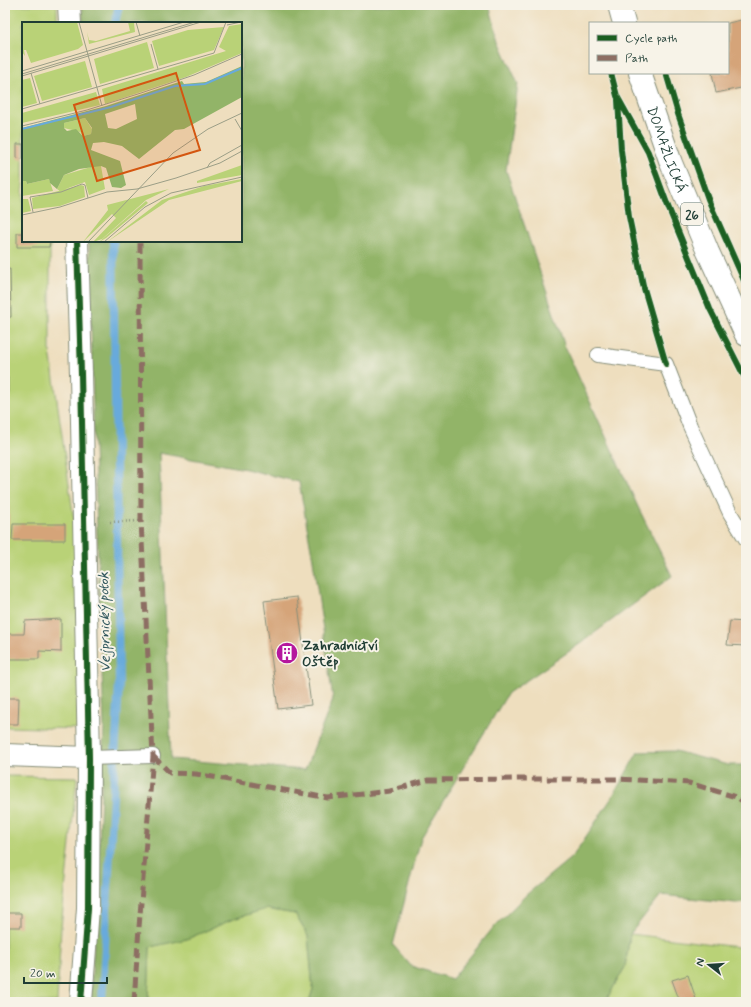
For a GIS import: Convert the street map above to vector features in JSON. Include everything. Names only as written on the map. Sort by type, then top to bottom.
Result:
[{"type":"street","points":[[69,5],[70,22]]},
{"type":"street","points":[[619,5],[624,22]]},
{"type":"street","name":"DOMAŽLICKÁ","points":[[640,74],[671,163],[708,252],[746,335]]},
{"type":"street","points":[[77,242],[94,758],[88,908],[81,1002]]},
{"type":"street","points":[[5,755],[94,758]]},
{"type":"lane","points":[[598,354],[666,364],[690,426],[730,513],[746,539]]},
{"type":"lane","points":[[94,758],[153,756]]},
{"type":"path","points":[[107,522],[141,521]]},
{"type":"green space","points":[[5,5],[57,5],[57,22],[22,22],[22,242],[50,242],[50,351],[77,541],[82,729],[5,727]]},
{"type":"green space","points":[[82,5],[489,5],[499,41],[518,84],[506,170],[565,347],[638,507],[672,576],[574,648],[508,693],[421,838],[393,945],[411,966],[452,979],[493,928],[526,895],[573,856],[611,799],[638,752],[675,751],[728,765],[746,765],[746,902],[736,903],[661,895],[630,934],[625,967],[605,1002],[309,1002],[313,989],[308,936],[295,914],[266,909],[233,919],[187,939],[150,947],[148,1002],[90,1002],[96,912],[104,727],[94,445],[89,242],[242,242],[242,22],[83,22]],"holes":[[[159,453],[246,469],[299,482],[313,560],[333,699],[305,770],[171,759]]]},
{"type":"green space","points":[[5,776],[77,777],[61,927],[57,1002],[5,1002]]},
{"type":"green space","points":[[266,909],[295,914],[308,936],[313,989],[309,1002],[148,1002],[150,947],[187,939],[233,919]]},
{"type":"green space","points":[[630,934],[746,948],[746,1002],[605,1002],[625,967]]},
{"type":"building","points":[[746,19],[746,87],[716,93],[712,74],[729,74],[729,23]]},
{"type":"building","points":[[17,144],[22,144],[22,159],[17,158]]},
{"type":"building","points":[[17,233],[22,233],[22,242],[50,242],[49,247],[17,247]]},
{"type":"building","points":[[10,269],[11,317],[5,318],[5,270]]},
{"type":"building","points":[[8,377],[7,421],[5,421],[5,378]]},
{"type":"building","points":[[5,506],[9,506],[9,528],[5,528]]},
{"type":"building","points":[[13,524],[65,524],[65,540],[12,540]]},
{"type":"building","points":[[6,583],[7,618],[5,618]]},
{"type":"building","name":"Zahradnictví Oštěp","points":[[297,597],[311,705],[278,709],[264,601]]},
{"type":"building","points":[[61,619],[61,652],[39,651],[39,659],[5,659],[5,634],[24,634],[25,621]]},
{"type":"building","points":[[730,621],[746,622],[746,646],[727,645]]},
{"type":"building","points":[[5,698],[19,698],[18,724],[5,724]]},
{"type":"building","points":[[5,913],[21,913],[21,927],[5,927]]},
{"type":"building","points":[[688,975],[696,999],[680,1002],[672,980]]},
{"type":"waterway","name":"Vejprnický potok","points":[[115,22],[119,5]]},
{"type":"waterway","name":"Vejprnický potok","points":[[102,1002],[119,683],[113,242]]},
{"type":"marked path","points":[[134,1002],[153,756],[141,521],[140,242]]},
{"type":"marked path","points":[[153,756],[170,773],[196,774],[328,798],[390,791],[428,780],[618,779],[689,783],[736,797],[746,803]]},
{"type":"cycle path","points":[[611,74],[617,96],[648,152],[669,209],[710,309],[746,380]]},
{"type":"cycle path","points":[[666,74],[678,114],[708,199],[746,285]]},
{"type":"cycle path","points":[[618,100],[621,150],[629,217],[643,285],[666,364]]},
{"type":"cycle path","points":[[77,242],[89,758],[88,908],[81,1002]]},
{"type":"place","name":"Zahradnictví Oštěp","points":[[287,653]]}]
